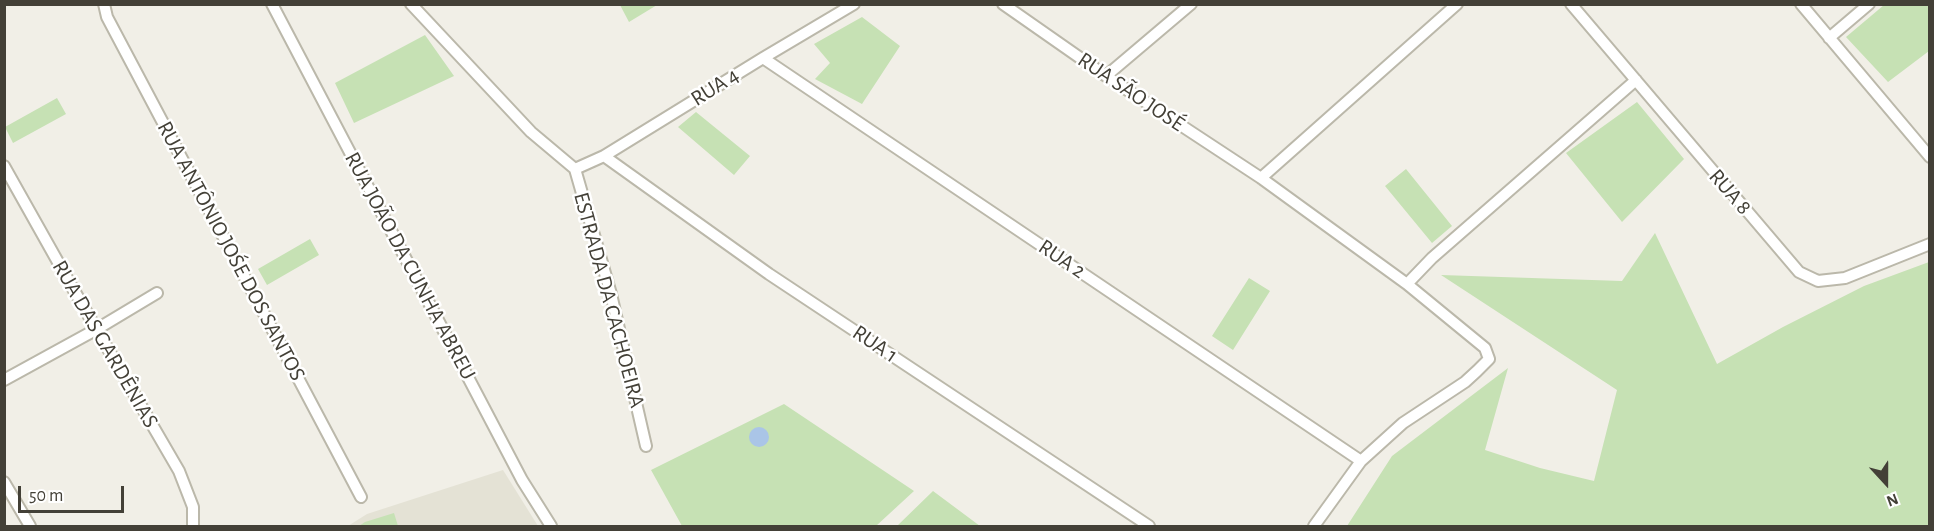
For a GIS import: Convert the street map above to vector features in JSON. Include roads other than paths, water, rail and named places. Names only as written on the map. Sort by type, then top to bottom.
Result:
[{"type":"street","name":"RUA ANTÔNIO JOŚE DOS SANTOS","points":[[104,4],[106,17],[361,497]]},
{"type":"street","name":"RUA JOÃO DA CUNHA ABREU","points":[[272,4],[522,480],[551,526]]},
{"type":"street","name":"ESTRADA DA CACHOEIRA","points":[[411,4],[531,132],[575,169],[611,294],[646,446]]},
{"type":"street","name":"RUA 4","points":[[575,169],[604,156],[855,4]]},
{"type":"street","name":"RUA SÃO JOSÉ","points":[[1003,4],[1106,76],[1261,178],[1407,284],[1485,348],[1489,359],[1465,382],[1404,423],[1361,461]]},
{"type":"street","points":[[1106,76],[1191,4]]},
{"type":"street","points":[[1261,178],[1457,4]]},
{"type":"street","name":"RUA 8","points":[[1571,4],[1799,272],[1818,281],[1845,278],[1929,244]]},
{"type":"street","points":[[1801,4],[1929,157]]},
{"type":"street","points":[[1829,38],[1869,4]]},
{"type":"street","name":"RUA 2","points":[[763,58],[1361,461]]},
{"type":"street","points":[[1407,284],[1432,258],[1636,80]]},
{"type":"street","name":"RUA 1","points":[[604,156],[769,274],[1149,526]]},
{"type":"street","name":"RUA DAS GARDÊNIAS","points":[[4,166],[179,471],[193,507],[193,526]]},
{"type":"street","points":[[4,380],[157,293]]},
{"type":"street","points":[[1314,526],[1361,461]]},
{"type":"street","points":[[4,482],[30,526]]},
{"type":"water","points":[[759,427],[766,430],[769,437],[766,444],[759,447],[752,444],[749,437],[752,430]]}]
